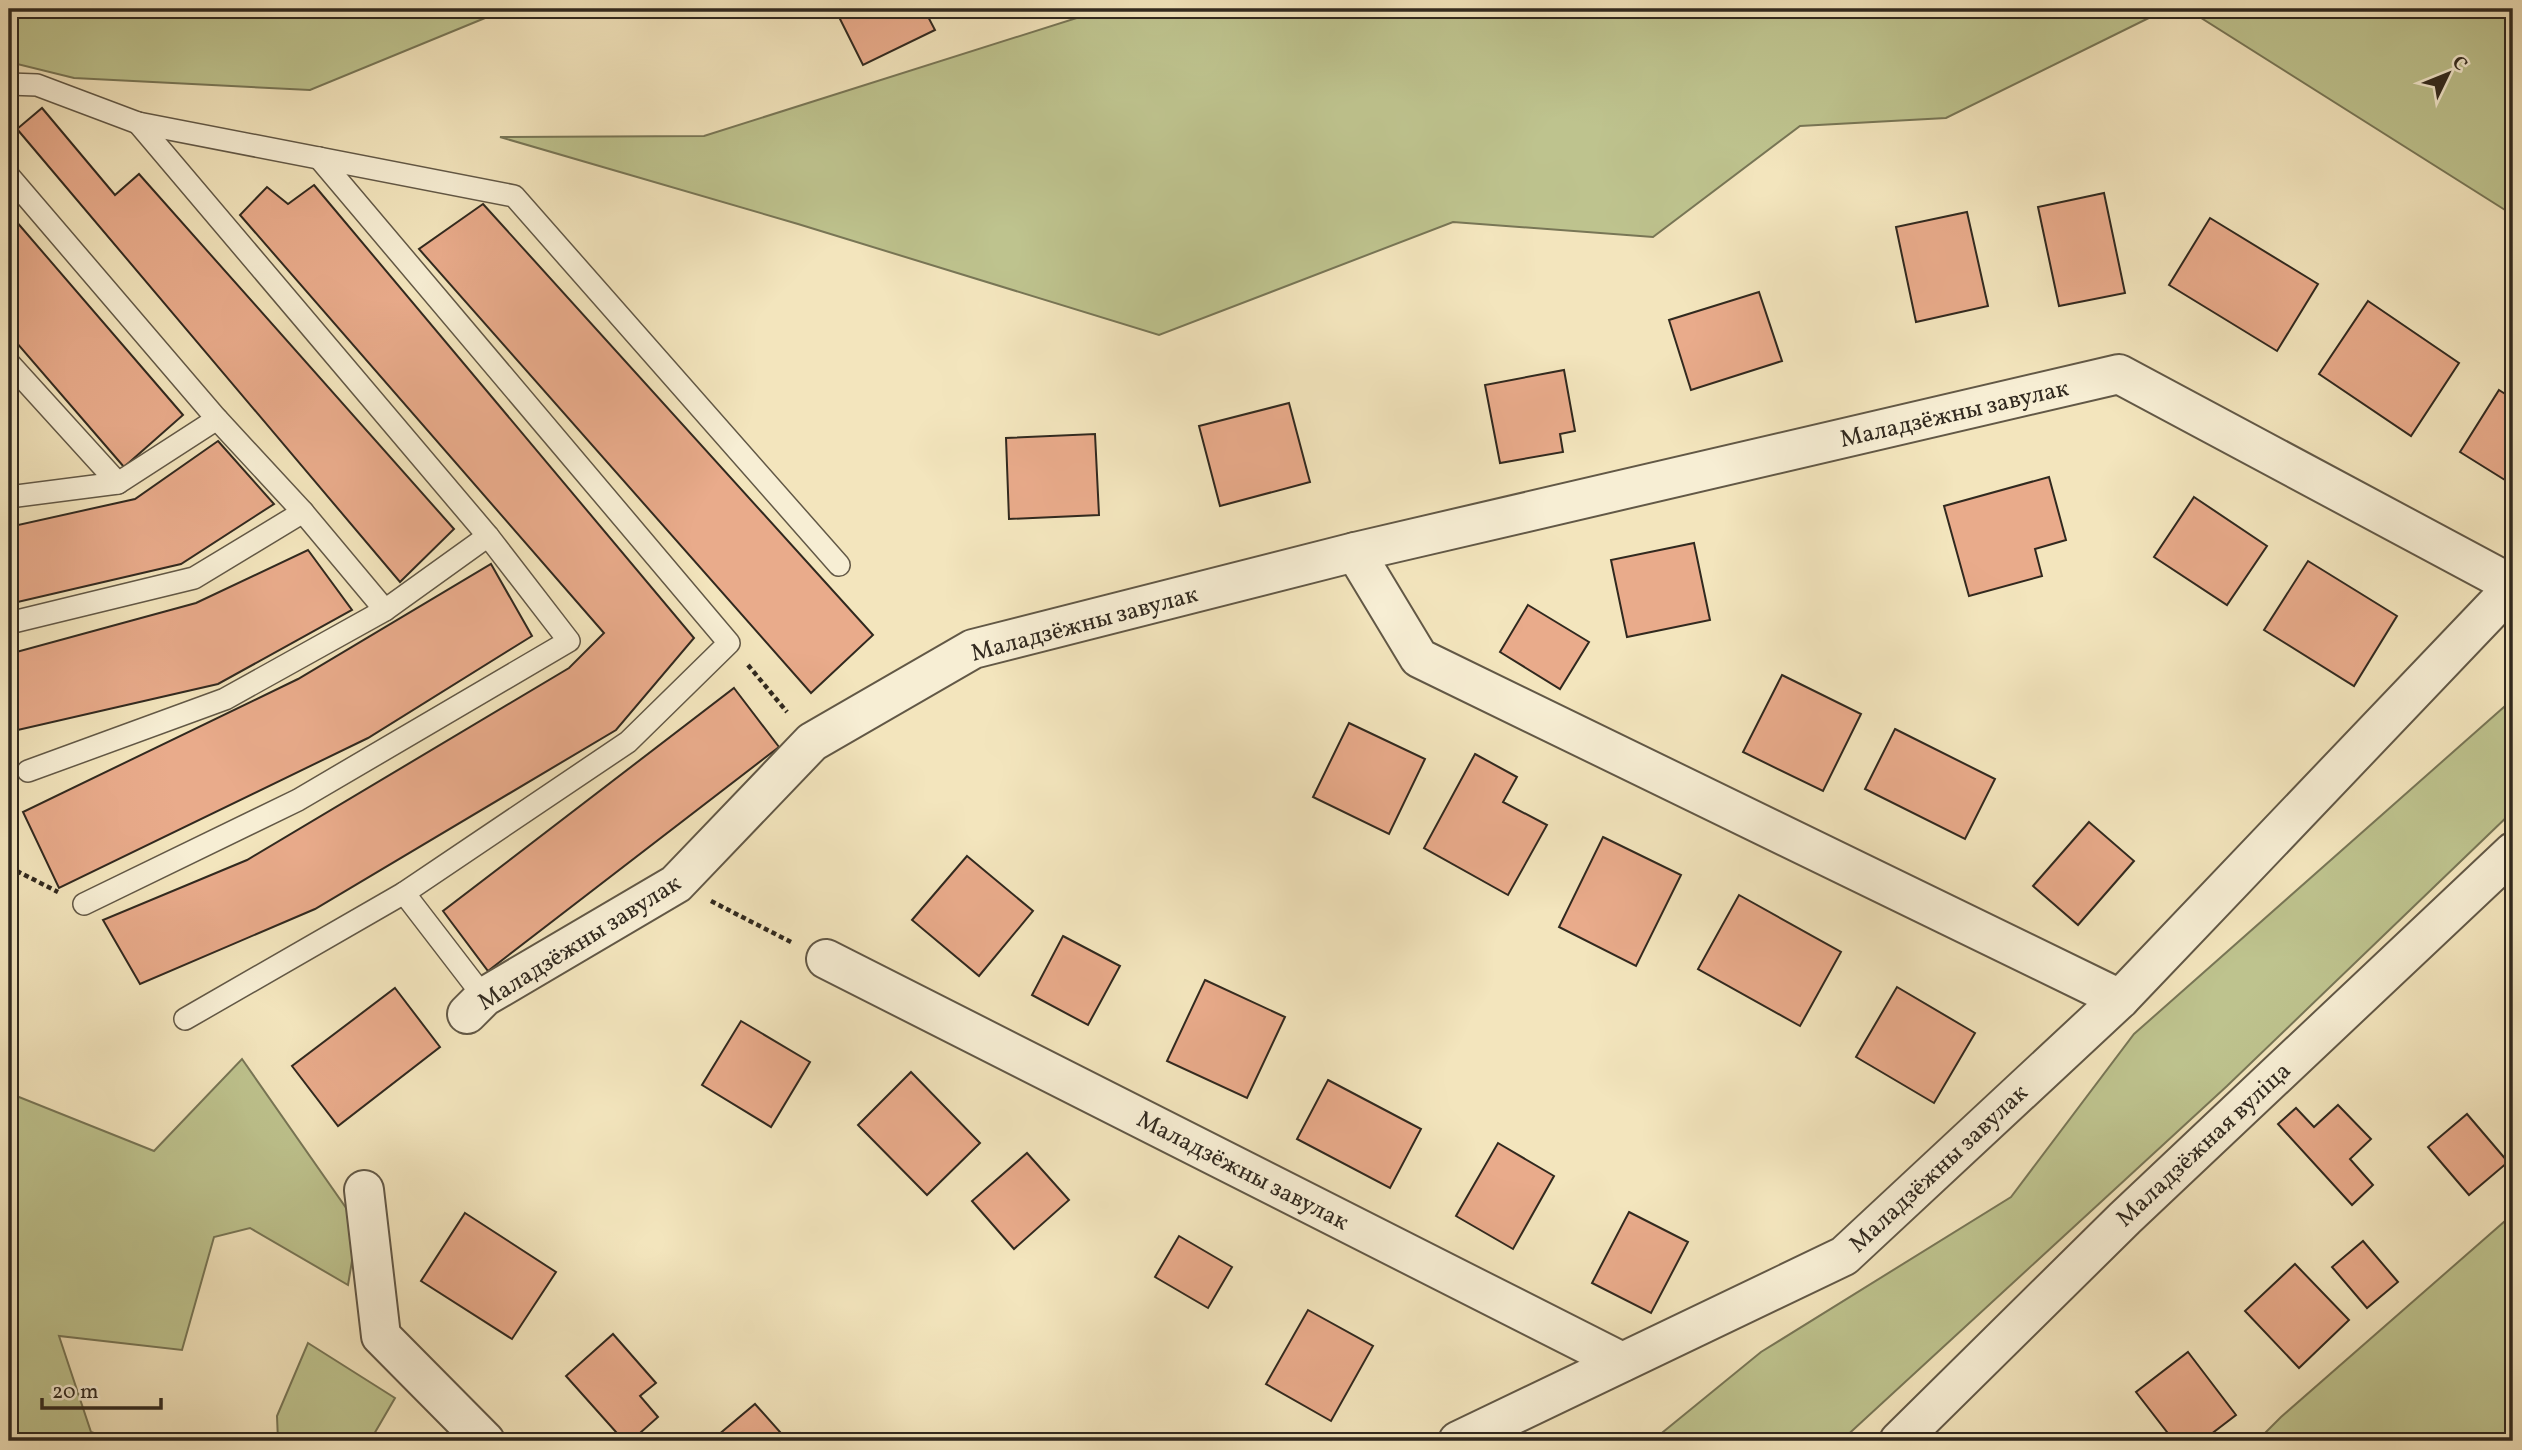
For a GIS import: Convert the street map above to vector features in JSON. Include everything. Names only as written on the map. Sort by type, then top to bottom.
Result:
[{"type":"street","name":"Маладзёжны завулак","points":[[476,1005],[677,884],[813,742],[973,649],[1354,552],[2119,374],[2513,586],[2120,999],[1844,1256],[1458,1441]]},
{"type":"street","points":[[1354,552],[1419,658],[2120,999]]},
{"type":"street","name":"Маладзёжная вуліца","points":[[1899,1441],[2125,1217],[2513,852]]},
{"type":"street","name":"Маладзёжны завулак","points":[[826,959],[1622,1362]]},
{"type":"street","points":[[364,1190],[381,1336],[485,1441]]},
{"type":"lane","points":[[9,84],[37,85],[138,123],[514,195],[839,565]]},
{"type":"lane","points":[[84,904],[298,800],[569,641],[488,536],[138,123]]},
{"type":"lane","points":[[185,1019],[404,894],[628,743],[729,643],[319,158]]},
{"type":"lane","points":[[9,176],[217,419],[303,512],[385,610]]},
{"type":"lane","points":[[9,363],[118,483]]},
{"type":"lane","points":[[9,497],[118,483],[217,419]]},
{"type":"lane","points":[[9,623],[194,578],[303,512]]},
{"type":"lane","points":[[28,771],[225,699],[385,610],[488,536]]},
{"type":"lane","points":[[404,894],[476,1005]]},
{"type":"path","points":[[729,643],[813,742]]},
{"type":"path","points":[[9,867],[84,904]]},
{"type":"path","points":[[677,884],[826,959]]},
{"type":"green space","points":[[9,9],[507,9],[310,90],[74,78],[9,62]]},
{"type":"green space","points":[[1105,9],[2167,9],[1946,118],[1800,126],[1653,237],[1453,222],[1159,335],[798,224],[500,137],[704,136]]},
{"type":"green space","points":[[2187,9],[2513,9],[2513,215]]},
{"type":"green space","points":[[2513,699],[2513,811],[2227,1086],[1841,1441],[1652,1441],[1761,1352],[2011,1197],[2134,1034]]},
{"type":"green space","points":[[242,1059],[358,1225],[348,1285],[250,1228],[214,1237],[182,1350],[59,1336],[91,1432],[117,1441],[9,1441],[9,1093],[154,1151]]},
{"type":"green space","points":[[2513,1214],[2513,1441],[2257,1441],[2281,1417]]},
{"type":"green space","points":[[308,1343],[395,1398],[370,1441],[278,1441],[277,1416]]},
{"type":"building","points":[[835,9],[924,9],[935,30],[863,65]]},
{"type":"building","points":[[42,108],[115,195],[139,174],[454,529],[400,582],[17,129]]},
{"type":"building","points":[[314,185],[694,638],[616,730],[315,909],[140,984],[103,920],[247,860],[569,668],[604,633],[240,215],[267,187],[288,204]]},
{"type":"building","points":[[2104,193],[2125,293],[2059,306],[2038,207]]},
{"type":"building","points":[[483,204],[873,635],[811,693],[419,249]]},
{"type":"building","points":[[1967,212],[1988,306],[1916,322],[1896,227]]},
{"type":"building","points":[[9,213],[183,415],[124,467],[9,334]]},
{"type":"building","points":[[2210,218],[2318,284],[2277,351],[2169,285]]},
{"type":"building","points":[[1759,292],[1782,361],[1691,390],[1669,320]]},
{"type":"building","points":[[2368,301],[2459,363],[2411,436],[2319,374]]},
{"type":"building","points":[[1564,370],[1575,431],[1560,434],[1563,452],[1500,463],[1485,385]]},
{"type":"building","points":[[2499,390],[2513,399],[2513,485],[2460,452]]},
{"type":"building","points":[[15,395],[9,487],[9,396]]},
{"type":"building","points":[[1289,403],[1310,482],[1220,506],[1199,426]]},
{"type":"building","points":[[1095,434],[1099,515],[1009,519],[1006,438]]},
{"type":"building","points":[[218,441],[274,504],[181,564],[9,604],[9,527],[135,499]]},
{"type":"building","points":[[2049,477],[2066,540],[2035,549],[2042,576],[1969,596],[1944,506]]},
{"type":"building","points":[[2194,497],[2267,546],[2227,605],[2154,557]]},
{"type":"building","points":[[1694,543],[1710,620],[1627,637],[1611,560]]},
{"type":"building","points":[[308,550],[352,610],[218,684],[9,732],[9,654],[196,603]]},
{"type":"building","points":[[2308,561],[2397,616],[2354,686],[2264,630]]},
{"type":"building","points":[[491,564],[532,636],[368,738],[59,888],[23,812],[298,679]]},
{"type":"building","points":[[1528,605],[1589,642],[1560,689],[1500,652]]},
{"type":"building","points":[[1782,675],[1861,714],[1823,791],[1743,752]]},
{"type":"building","points":[[734,688],[779,747],[488,971],[443,911]]},
{"type":"building","points":[[1349,723],[1425,759],[1389,834],[1313,797]]},
{"type":"building","points":[[1895,729],[1995,779],[1965,839],[1865,789]]},
{"type":"building","points":[[1475,754],[1517,777],[1503,802],[1547,825],[1508,895],[1424,848]]},
{"type":"building","points":[[2089,822],[2134,861],[2078,925],[2033,886]]},
{"type":"building","points":[[1603,837],[1681,875],[1636,966],[1559,927]]},
{"type":"building","points":[[967,856],[1033,911],[979,976],[912,920]]},
{"type":"building","points":[[1739,895],[1841,952],[1800,1026],[1698,969]]},
{"type":"building","points":[[1063,936],[1120,966],[1088,1025],[1032,995]]},
{"type":"building","points":[[1205,980],[1285,1017],[1247,1098],[1167,1061]]},
{"type":"building","points":[[1897,987],[1975,1033],[1934,1103],[1856,1057]]},
{"type":"building","points":[[395,988],[440,1047],[338,1126],[292,1066]]},
{"type":"building","points":[[741,1021],[810,1062],[771,1127],[702,1085]]},
{"type":"building","points":[[911,1072],[980,1143],[927,1195],[858,1125]]},
{"type":"building","points":[[1328,1080],[1421,1129],[1390,1188],[1297,1139]]},
{"type":"building","points":[[2338,1105],[2371,1139],[2350,1159],[2373,1185],[2352,1205],[2278,1124],[2296,1108],[2314,1127]]},
{"type":"building","points":[[2467,1114],[2508,1162],[2469,1195],[2428,1147]]},
{"type":"building","points":[[1498,1143],[1554,1176],[1513,1249],[1456,1216]]},
{"type":"building","points":[[1027,1153],[1069,1200],[1014,1249],[972,1201]]},
{"type":"building","points":[[1629,1212],[1688,1242],[1651,1313],[1592,1283]]},
{"type":"building","points":[[465,1213],[556,1272],[512,1339],[421,1281]]},
{"type":"building","points":[[1179,1236],[1232,1267],[1208,1308],[1155,1277]]},
{"type":"building","points":[[2363,1241],[2398,1282],[2367,1308],[2332,1267]]},
{"type":"building","points":[[2295,1264],[2349,1320],[2299,1368],[2245,1311]]},
{"type":"building","points":[[1308,1310],[1373,1346],[1331,1421],[1266,1384]]},
{"type":"building","points":[[613,1334],[656,1383],[640,1396],[658,1417],[631,1441],[624,1441],[566,1376]]},
{"type":"building","points":[[2188,1352],[2236,1415],[2202,1441],[2174,1441],[2136,1392]]},
{"type":"building","points":[[755,1404],[788,1441],[711,1441]]}]
